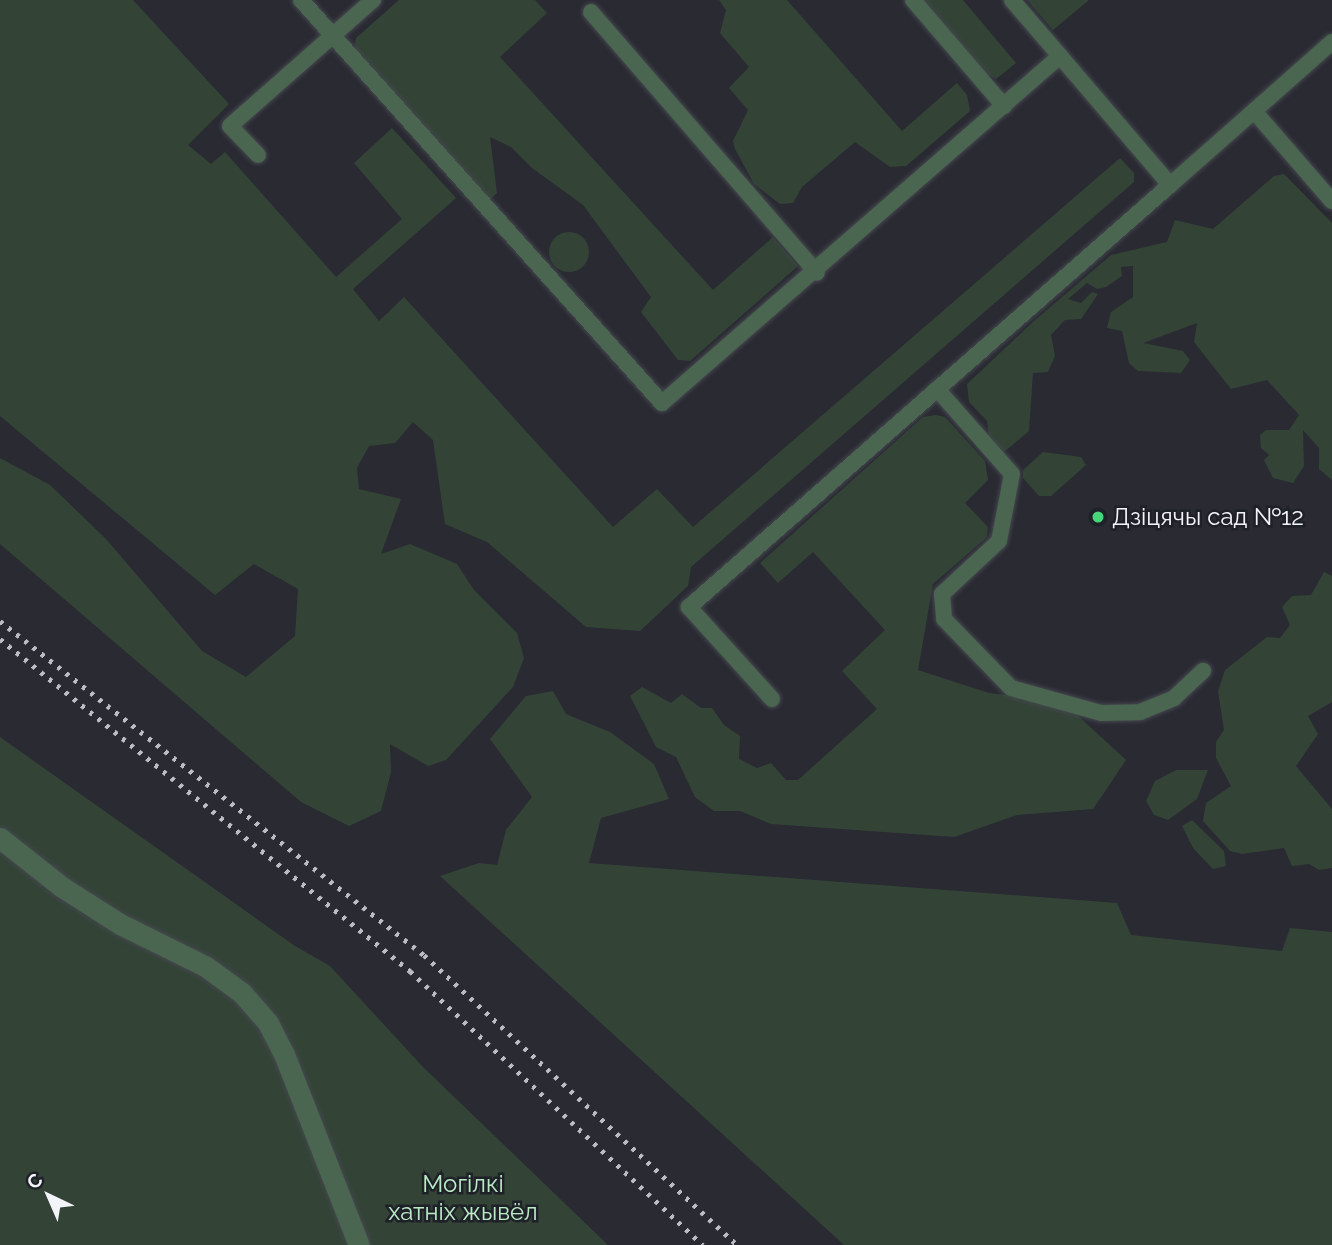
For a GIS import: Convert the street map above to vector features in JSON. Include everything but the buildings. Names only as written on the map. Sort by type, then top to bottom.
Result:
[{"type":"street","points":[[3,847],[120,924],[205,966],[242,993],[268,1023],[284,1054],[359,1245]]},
{"type":"lane","points":[[301,0],[504,232],[662,404],[817,273],[1060,56]]},
{"type":"lane","points":[[258,155],[230,126],[373,0]]},
{"type":"lane","points":[[913,0],[1004,106]]},
{"type":"lane","points":[[1012,0],[1170,185]]},
{"type":"lane","points":[[591,12],[817,273]]},
{"type":"lane","points":[[772,699],[689,607],[1332,42]]},
{"type":"lane","points":[[1254,111],[1332,201]]},
{"type":"lane","points":[[937,389],[1012,474],[999,541],[942,593],[944,619],[1011,688],[1090,711],[1140,712],[1174,698],[1203,671]]},
{"type":"green space","points":[[0,0],[133,0],[229,104],[188,145],[211,164],[225,152],[336,277],[402,219],[354,163],[392,128],[456,198],[353,289],[379,321],[404,297],[613,527],[657,489],[693,527],[1120,158],[1134,173],[1134,182],[691,567],[688,586],[640,631],[586,627],[487,542],[445,524],[433,440],[413,422],[395,443],[369,446],[357,468],[359,489],[401,499],[381,554],[410,544],[457,564],[474,590],[517,633],[524,658],[513,687],[446,760],[428,766],[390,744],[391,772],[381,811],[349,826],[301,802],[0,544],[0,458],[50,485],[106,539],[202,651],[246,677],[295,636],[298,589],[254,564],[215,595],[0,416]]},
{"type":"green space","points":[[399,0],[535,0],[547,13],[500,57],[713,290],[773,237],[798,266],[690,361],[678,360],[641,312],[651,297],[583,205],[532,168],[511,147],[490,137],[497,193],[488,201],[354,47],[356,38]]},
{"type":"green space","points":[[719,0],[787,0],[902,131],[957,83],[967,95],[970,111],[906,166],[890,167],[855,142],[802,187],[793,203],[780,204],[754,184],[735,149],[733,141],[748,110],[729,88],[749,67],[720,33],[726,10]]},
{"type":"green space","points":[[923,0],[963,0],[1016,63],[996,79],[984,72]]},
{"type":"green space","points":[[1027,0],[1089,0],[1053,30]]},
{"type":"green space","points":[[1284,174],[1332,223],[1332,480],[1319,469],[1319,448],[1303,430],[1304,466],[1293,483],[1273,478],[1264,460],[1269,455],[1261,448],[1260,435],[1266,430],[1289,430],[1299,415],[1267,380],[1231,389],[1194,342],[1197,323],[1143,343],[1183,351],[1190,360],[1181,373],[1138,371],[1129,363],[1122,331],[1107,328],[1111,312],[1133,297],[1133,266],[1121,267],[1122,276],[1106,287],[1097,289],[1087,283],[1068,299],[1081,303],[1092,292],[1098,294],[1081,319],[1065,320],[1051,335],[1055,356],[1048,372],[1033,373],[1029,431],[1004,452],[989,436],[987,421],[969,402],[967,384],[1034,321],[1111,255],[1167,242],[1175,220],[1213,229],[1274,176]]},
{"type":"green space","points":[[569,232],[583,238],[589,252],[583,266],[569,272],[555,266],[549,252],[555,238]]},
{"type":"green space","points":[[923,417],[945,417],[985,461],[988,480],[965,503],[988,527],[987,537],[933,584],[918,670],[989,693],[1062,701],[1126,760],[1093,809],[1017,815],[954,837],[771,824],[740,811],[714,811],[695,797],[676,757],[656,747],[630,696],[642,687],[671,703],[682,694],[701,708],[712,708],[724,725],[740,736],[739,759],[757,768],[771,763],[786,780],[798,780],[877,709],[842,671],[885,630],[813,552],[778,583],[760,563]]},
{"type":"green space","points":[[1043,452],[1081,457],[1086,465],[1051,496],[1039,496],[1023,478],[1023,470]]},
{"type":"green space","points":[[1324,572],[1332,576],[1332,702],[1308,716],[1318,734],[1296,766],[1332,809],[1332,868],[1319,870],[1309,864],[1292,866],[1284,848],[1242,854],[1230,851],[1203,821],[1206,803],[1231,786],[1216,758],[1216,742],[1224,730],[1218,691],[1225,670],[1267,637],[1280,638],[1290,625],[1282,607],[1292,596],[1311,595]]},
{"type":"green space","points":[[553,691],[566,714],[610,732],[654,764],[669,799],[601,818],[589,863],[1117,903],[1131,935],[1282,951],[1290,928],[1332,932],[1332,1245],[844,1245],[440,876],[479,863],[497,865],[506,830],[532,797],[490,739],[526,696]]},
{"type":"green space","name":"Могілкі хатніх жывёл","points":[[0,737],[295,946],[330,966],[422,1066],[608,1245],[0,1245]]},
{"type":"green space","points":[[1176,770],[1208,770],[1197,799],[1168,820],[1154,815],[1146,801],[1155,781]]},
{"type":"green space","points":[[1192,820],[1224,851],[1226,866],[1213,869],[1193,848],[1182,826]]},
{"type":"railway","points":[[0,621],[424,955],[737,1245]]},
{"type":"railway","points":[[0,639],[410,971],[703,1245]]},
{"type":"place","name":"Дзіцячы сад №12","points":[[1098,517]]}]
